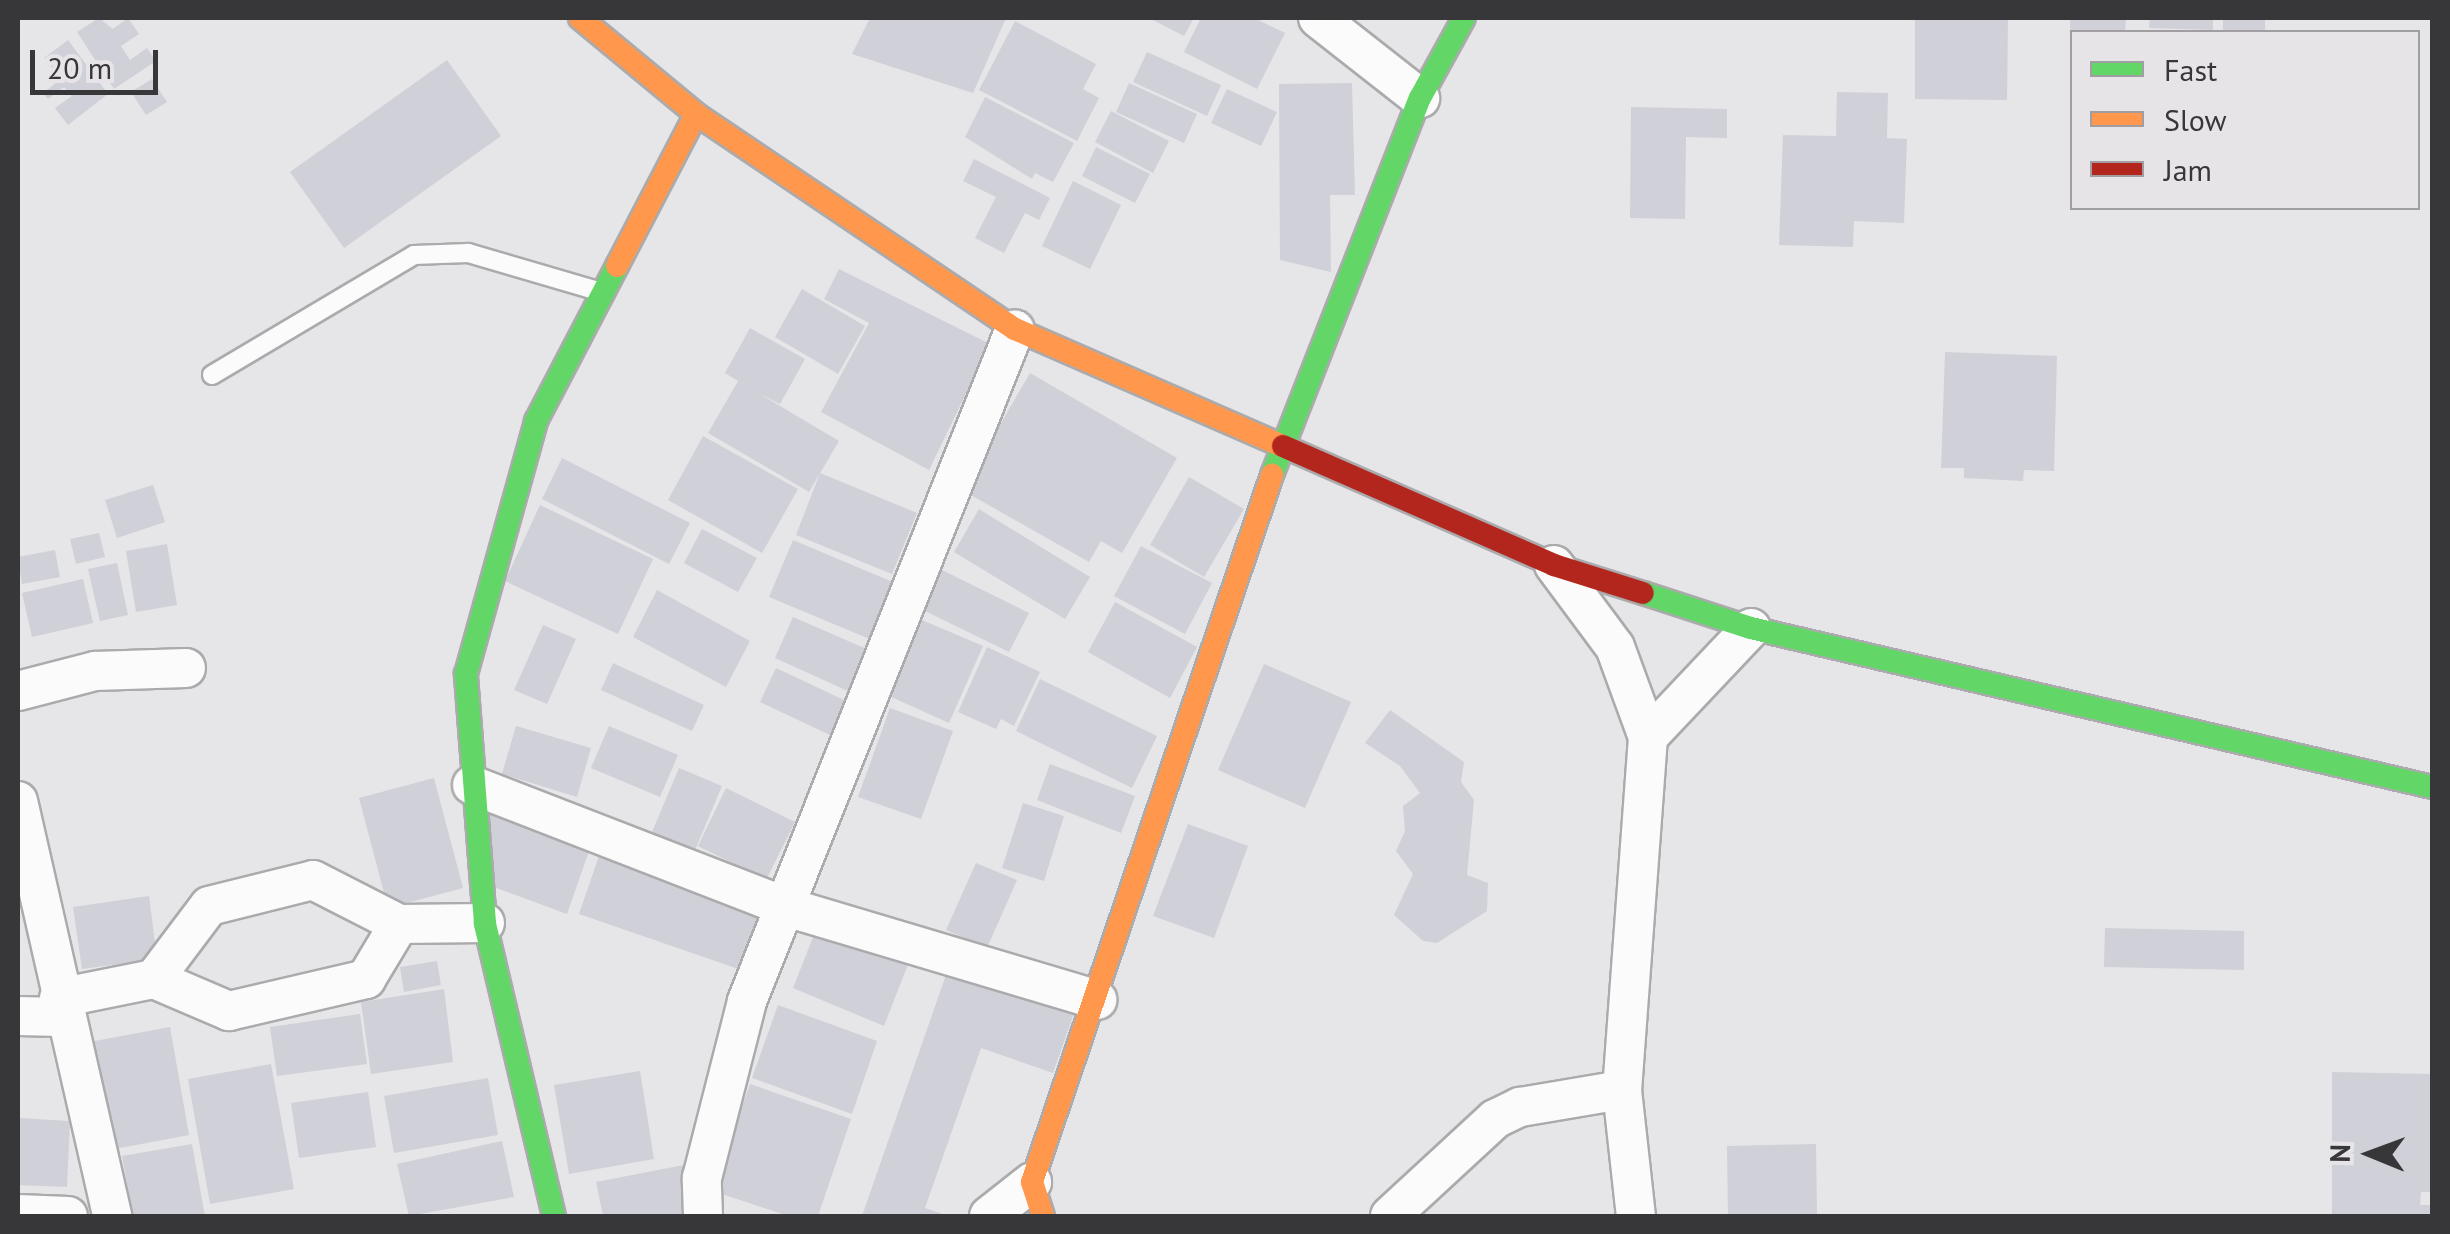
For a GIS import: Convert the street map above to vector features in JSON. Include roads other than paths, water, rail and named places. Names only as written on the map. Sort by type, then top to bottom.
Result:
[{"type":"street","points":[[580,18],[696,114],[1015,328],[1281,448],[1554,564],[1751,628],[2432,787]]},
{"type":"street","points":[[1318,18],[1420,98]]},
{"type":"street","points":[[989,1216],[1038,1199],[1096,1000],[1281,448],[1420,98],[1464,18]]},
{"type":"street","points":[[554,1216],[485,924],[466,674],[536,420],[696,114]]},
{"type":"street","points":[[702,1216],[702,1178],[747,1000],[1015,328]]},
{"type":"street","points":[[1554,564],[1615,646],[1648,736],[1622,1090],[1636,1216]]},
{"type":"street","points":[[1648,736],[1751,628]]},
{"type":"street","points":[[18,691],[95,670],[186,668]]},
{"type":"street","points":[[472,785],[786,907],[1096,1000]]},
{"type":"street","points":[[18,802],[60,1007],[112,1216]]},
{"type":"street","points":[[18,1016],[154,979],[209,906],[313,880],[399,924],[485,924]]},
{"type":"street","points":[[154,979],[229,1011],[366,979],[399,924]]},
{"type":"street","points":[[1390,1216],[1496,1119],[1520,1107],[1622,1090]]},
{"type":"street","points":[[18,1214],[68,1216]]},
{"type":"lane","points":[[212,375],[414,254],[468,253],[603,292]]}]
